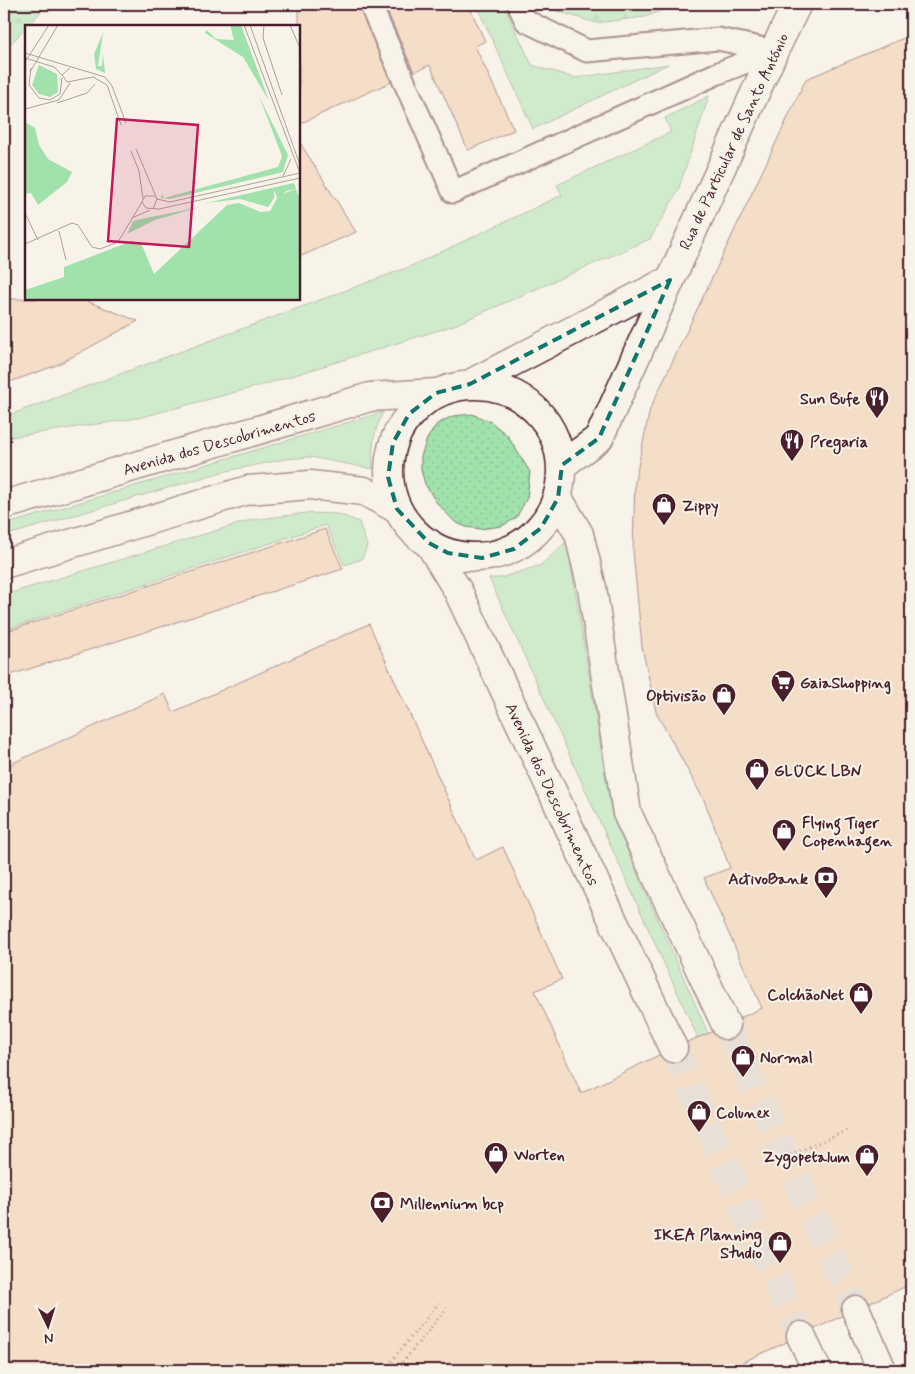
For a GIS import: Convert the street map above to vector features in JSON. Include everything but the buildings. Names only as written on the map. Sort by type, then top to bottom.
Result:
[{"type":"main road","name":"Rua de Particular de Santo António","points":[[562,465],[599,438],[797,4]]},
{"type":"main road","points":[[397,510],[388,477],[393,443],[409,414],[436,393],[452,387],[470,384],[670,280]]},
{"type":"main road","points":[[4,564],[248,490],[310,485],[364,491],[397,510],[413,530],[429,543],[448,553],[482,558],[514,549],[541,528],[558,498],[562,465],[553,432],[515,395],[470,384]]},
{"type":"main road","name":"Avenida dos Descobrimentos","points":[[4,505],[370,397],[436,393]]},
{"type":"main road","points":[[558,498],[579,534],[592,588],[627,812],[726,1025]]},
{"type":"main road","name":"Avenida dos Descobrimentos","points":[[429,543],[458,591],[673,1048]]},
{"type":"main road","points":[[856,1310],[882,1370]]},
{"type":"main road","points":[[801,1336],[817,1370]]},
{"type":"lane","points":[[370,4],[454,192],[716,74],[774,51]]},
{"type":"lane","points":[[518,4],[526,21],[587,52],[718,39],[774,51]]},
{"type":"path","points":[[786,1157],[850,1128]]},
{"type":"path","points":[[388,1365],[439,1303]]},
{"type":"path","points":[[396,1370],[447,1308]]},
{"type":"highlighted area","points":[[670,280],[599,438],[562,465],[558,498],[541,528],[514,549],[482,558],[448,553],[429,543],[397,509],[388,477],[393,443],[409,414],[436,393],[470,384]]},
{"type":"green space","points":[[4,4],[48,4],[28,25],[25,25],[25,29],[4,51]]},
{"type":"green space","points":[[476,4],[503,4],[532,65],[575,78],[668,64],[533,129]]},
{"type":"green space","points":[[544,4],[678,4],[645,17],[596,23],[547,8]]},
{"type":"green space","points":[[709,96],[678,191],[650,239],[452,326],[266,384],[138,418],[4,438],[4,417],[409,267],[562,195],[557,185],[671,132],[665,118]]},
{"type":"green space","points":[[383,412],[374,440],[372,454],[373,469],[310,457],[285,459],[222,472],[4,536],[4,525]]},
{"type":"green space","points":[[472,414],[491,422],[507,435],[530,472],[527,498],[516,518],[502,526],[480,529],[466,527],[455,522],[436,502],[425,484],[421,470],[421,456],[427,439],[437,424],[453,416]]},
{"type":"green space","points":[[307,513],[339,514],[359,522],[367,546],[362,559],[344,565],[326,525],[4,630],[4,595],[251,520]]},
{"type":"green space","points":[[567,541],[612,816],[708,1033],[698,1038],[489,578],[500,578],[541,565]]},
{"type":"tunnel","points":[[726,1025],[856,1310]]},
{"type":"tunnel","points":[[673,1048],[801,1336]]},
{"type":"place","name":"Sun Bufe","points":[[877,419]]},
{"type":"place","name":"Pregaria","points":[[792,462]]},
{"type":"place","name":"Zippy","points":[[664,526]]},
{"type":"place","name":"GaiaShopping","points":[[783,703]]},
{"type":"place","name":"Optivisão","points":[[724,716]]},
{"type":"place","name":"GLÜCK LBN","points":[[757,791]]},
{"type":"place","name":"Flying Tiger Copenhagen","points":[[784,852]]},
{"type":"place","name":"ActivoBank","points":[[826,899]]},
{"type":"place","name":"ColchãoNet","points":[[861,1015]]},
{"type":"place","name":"Normal","points":[[743,1078]]},
{"type":"place","name":"Colunex","points":[[699,1133]]},
{"type":"place","name":"Worten","points":[[496,1175]]},
{"type":"place","name":"Zygopetalum","points":[[867,1177]]},
{"type":"place","name":"Millennium bcp","points":[[382,1224]]},
{"type":"place","name":"IKEA Planning Studio","points":[[780,1264]]}]
